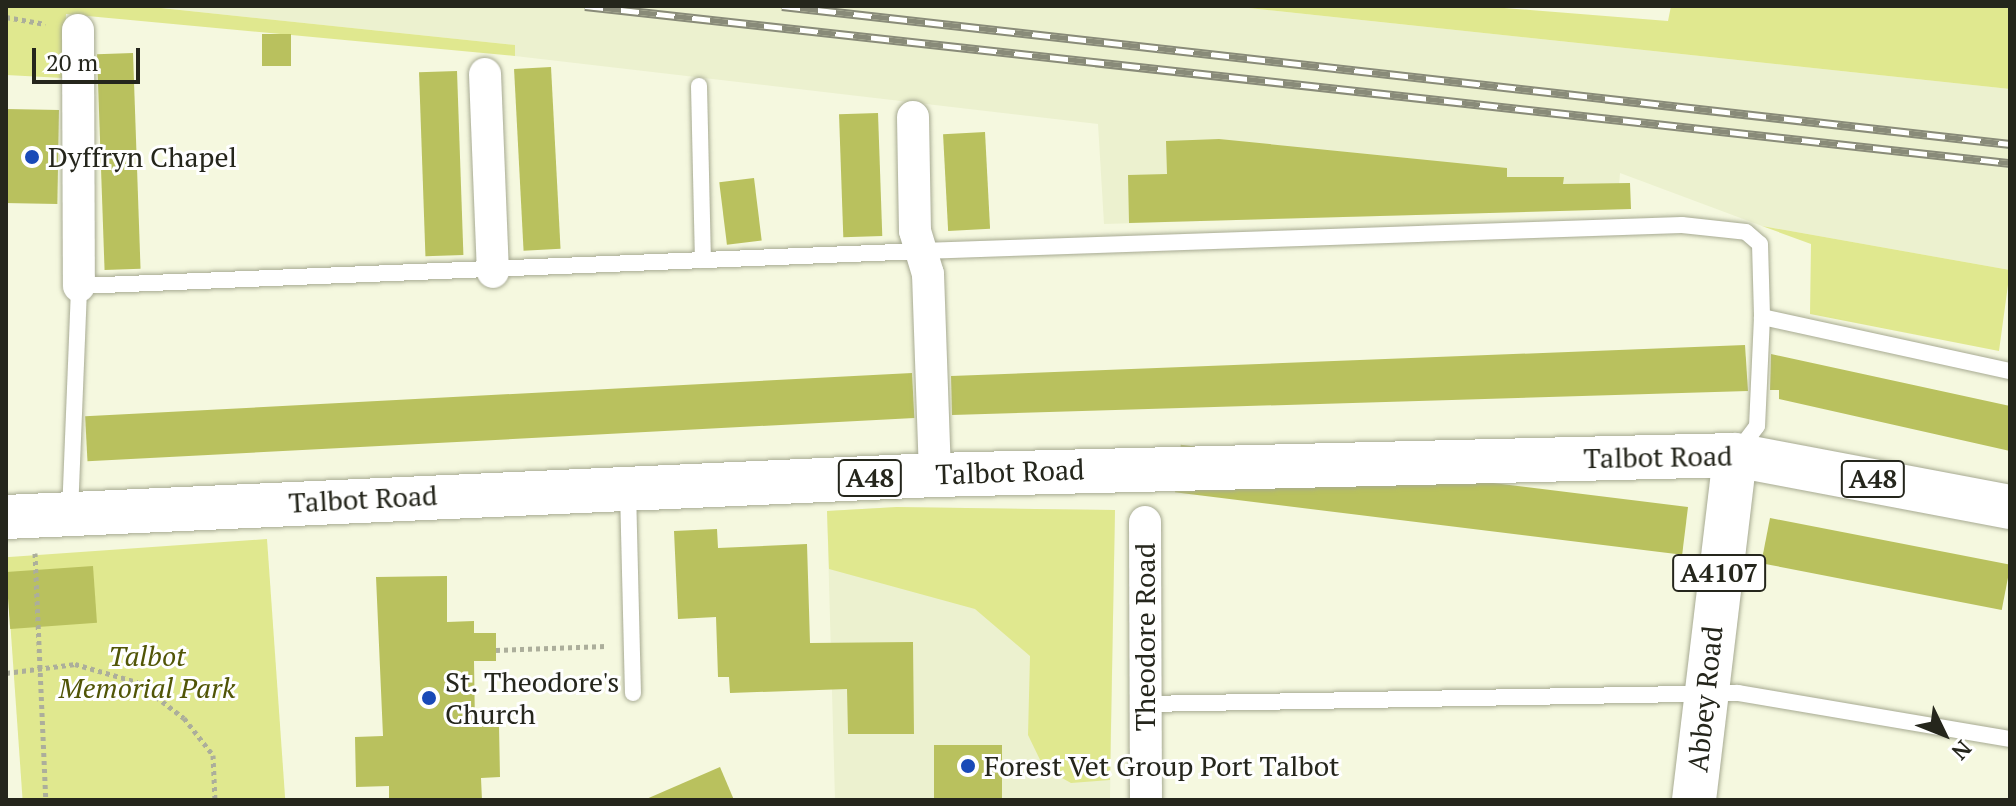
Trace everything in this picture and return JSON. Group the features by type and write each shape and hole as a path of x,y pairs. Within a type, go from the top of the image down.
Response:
{"main road":[{"name":"Talbot Road","path":"36,515 935,475 1735,455 2010,507"},
{"name":"Abbey Road","path":"1694,800 1735,455"}],"street":[{"path":"78,30 79,286"},
{"path":"485,74 493,272"},
{"path":"913,117 935,475"},
{"name":"Theodore Road","path":"1145,522 1146,800"}],"lane":[{"path":"699,86 703,260"},
{"path":"36,515 79,286 493,272 922,251 1682,225 1755,237 1762,317 1757,426 1735,455"},
{"path":"1762,317 2010,371"},
{"path":"628,488 633,693"},
{"path":"1145,704 1706,692 2010,739"}],"path":[{"path":"36,515 46,800"},
{"path":"496,650 631,645"},
{"path":"6,673 75,664 137,682 172,709 213,755 215,800"}],"shaded area":[{"path":"142,6 1230,6 2010,89 2010,270 1762,226 1620,173 1617,209 1104,224 1098,124 515,56 514,45"},
{"path":"897,507 1115,510 1110,800 835,800 827,511"}],"green space":[{"path":"6,6 142,6 515,45 515,56 66,14 63,78 6,75"},
{"path":"1230,6 1479,6 1668,21 1671,6 2010,6 2010,89"},
{"path":"1762,226 2010,270 1999,351 1810,314 1811,244"},
{"path":"897,507 1115,510 1110,780 1071,783 1044,768 1028,735 1030,656 975,609 829,569 827,511"},
{"name":"Talbot Memorial Park","path":"267,539 285,800 23,800 6,557"}],"building":[{"path":"262,34 291,34 291,66 262,66"},
{"path":"133,53 141,269 105,270 97,54"},
{"path":"551,67 561,249 524,251 514,69"},
{"path":"457,71 463,255 425,256 419,72"},
{"name":"Dyffryn Chapel","path":"6,109 59,110 57,204 6,203"},
{"path":"878,113 882,236 843,237 839,114"},
{"path":"985,132 990,229 948,231 943,134"},
{"path":"1219,139 1507,168 1507,177 1564,177 1563,184 1630,183 1631,209 1129,223 1128,175 1167,174 1166,141"},
{"path":"754,178 762,241 727,245 719,182"},
{"path":"1745,345 1748,391 952,415 951,376"},
{"path":"1771,354 2010,406 2010,451 1779,399 1779,390 1770,390"},
{"path":"912,373 914,418 87,461 85,416"},
{"path":"1181,445 1688,507 1682,555 1175,492"},
{"path":"1770,518 2010,565 2002,610 1761,563"},
{"path":"717,529 718,548 807,544 810,643 913,642 914,734 848,734 847,689 730,693 729,677 718,677 716,617 678,619 674,531"},
{"path":"93,566 97,623 10,629 6,572"},
{"name":"St. Theodore's Church","path":"447,576 447,622 474,621 474,633 496,633 496,661 474,661 475,726 499,725 500,777 481,778 482,800 389,800 389,786 356,787 355,737 383,736 376,577"},
{"name":"Forest Vet Group Port Talbot","path":"934,745 1002,745 1002,800 934,800"},
{"path":"720,767 734,800 644,800"}],"railway":[{"path":"585,6 2010,163"},
{"path":"782,6 2010,144"}],"place":[{"name":"Dyffryn Chapel","path":"32,157"},
{"name":"St. Theodore's Church","path":"429,698"},
{"name":"Forest Vet Group Port Talbot","path":"968,766"}]}
